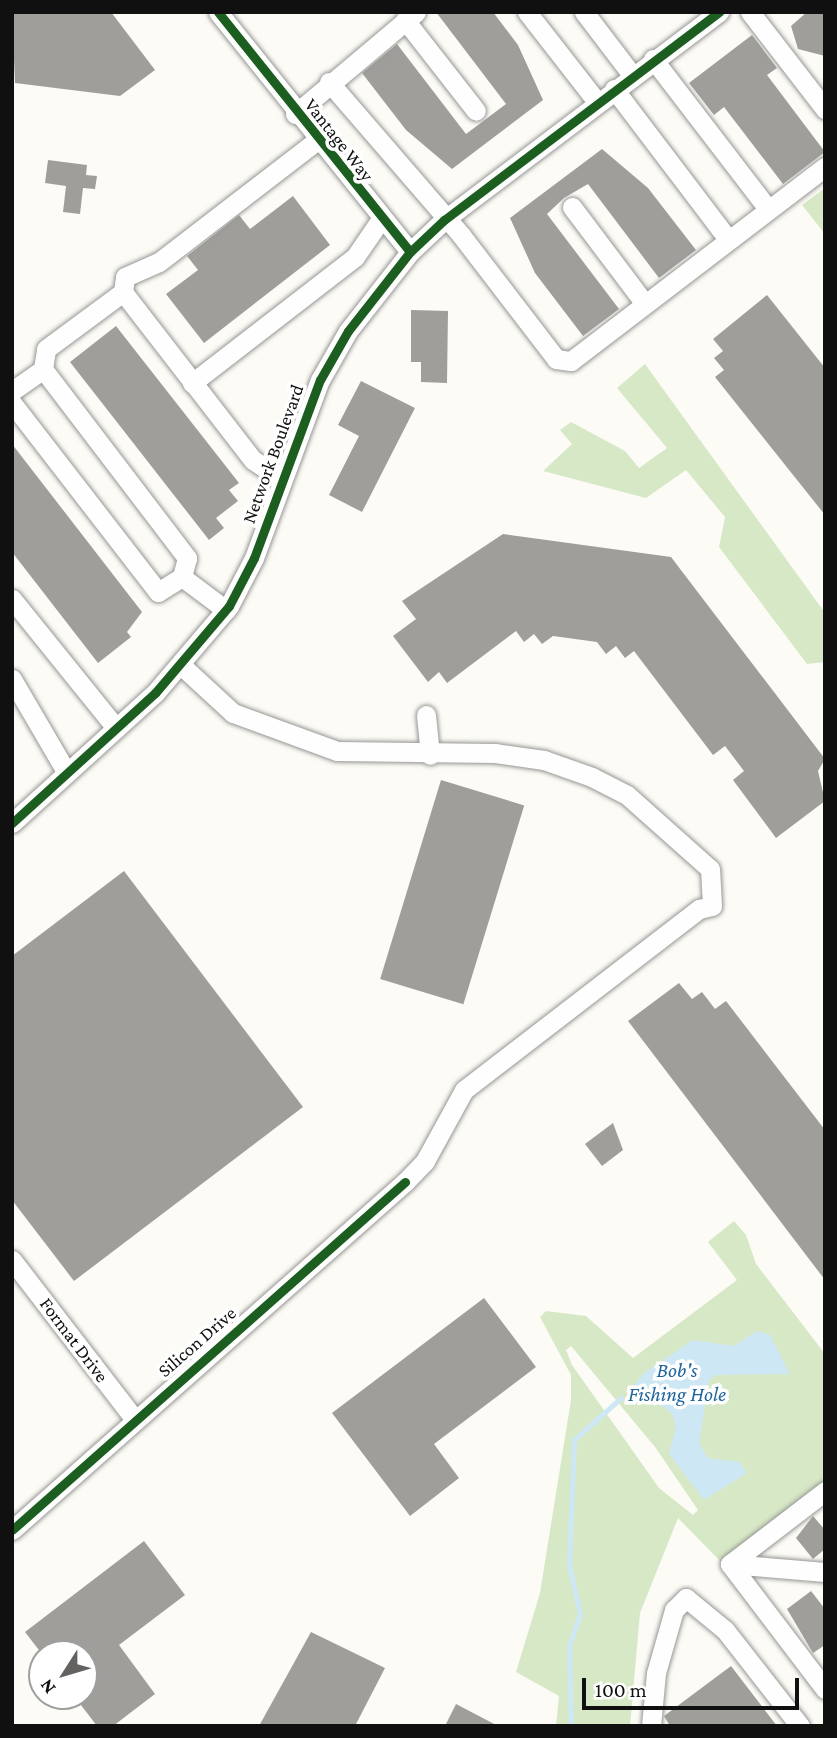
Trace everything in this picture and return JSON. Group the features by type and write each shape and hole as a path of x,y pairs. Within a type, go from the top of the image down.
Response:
{"street":[{"name":"Vantage Way","path":"218,12 316,141 410,252"},
{"path":"527,12 597,102"},
{"path":"584,12 632,75"},
{"name":"Network Boulevard","path":"12,823 181,666 226,610 249,571 308,405 348,331 410,252 444,220 653,59 719,12"},
{"path":"750,12 825,108"},
{"path":"295,114 329,82 410,16 477,111"},
{"path":"653,59 768,209"},
{"path":"329,82 556,359 571,361 727,239 825,167"},
{"path":"614,89 727,239"},
{"path":"280,478 253,460 123,292 125,277 159,262 316,141"},
{"path":"572,207 645,304"},
{"path":"192,383 355,257 381,219"},
{"path":"12,403 158,592 182,577 187,558 43,369 46,349 123,292"},
{"path":"12,391 43,369"},
{"path":"182,577 226,610"},
{"path":"12,599 116,729"},
{"path":"181,666 233,713 337,751 430,755 426,715"},
{"path":"12,679 67,773"},
{"name":"Silicon Drive","path":"12,1530 405,1182 425,1161 464,1090 699,909 712,906 714,885 710,869 626,795 592,777 544,760 495,753 430,755"},
{"name":"Format Drive","path":"12,1260 135,1420"},
{"path":"730,1564 825,1491"},
{"path":"730,1564 825,1572"},
{"path":"730,1564 825,1689"},
{"path":"651,1726 656,1673 674,1610 686,1598 725,1630 800,1726"}],"green space":[{"path":"825,188 825,234 802,205"},
{"path":"645,364 825,613 825,662 807,664 719,547 725,517 686,470 646,498 543,471 572,444 560,430 571,422 625,451 639,468 667,448 617,388"},
{"path":"734,1221 746,1235 756,1264 825,1354 825,1486 724,1565 678,1518 640,1613 630,1726 556,1726 559,1696 516,1672 540,1593 571,1400 571,1375 540,1317 546,1311 586,1316 633,1358 737,1280 708,1242","holes":["571,1346 655,1447 698,1510 693,1515 659,1488 572,1365 566,1350"]}],"water":[{"name":"Bob's Fishing Hole","path":"757,1331 770,1335 790,1374 715,1375 709,1381 699,1443 708,1458 739,1462 747,1473 704,1500 669,1454 676,1426 672,1414 661,1405 637,1402 630,1390 644,1373 693,1340 734,1346"}],"building":[{"path":"12,12 111,12 155,70 120,96 15,83"},
{"path":"436,12 493,12 518,45 543,100 452,169 406,130 362,73 397,44 466,134 506,104"},
{"path":"807,12 825,12 825,56 798,49 791,26"},
{"path":"752,35 777,68 767,75 825,152 783,184 724,107 714,115 689,83"},
{"path":"602,149 648,188 696,250 659,278 588,184 564,198 547,214 619,309 583,336 535,273 510,218"},
{"path":"48,160 87,165 86,175 97,176 95,189 83,188 80,214 63,212 66,186 45,183"},
{"path":"293,196 330,245 204,343 166,294 198,270 187,256 239,215 250,229"},
{"path":"767,295 825,368 825,515 715,377 724,370 714,358 723,351 713,339"},
{"path":"411,310 448,311 447,383 421,382 421,362 411,362"},
{"path":"116,326 239,483 229,490 238,501 216,518 224,528 209,540 70,362"},
{"path":"361,381 415,408 362,512 329,495 359,436 338,425"},
{"path":"12,444 142,612 127,632 131,637 98,663 12,552"},
{"path":"503,534 671,557 825,759 818,771 825,801 776,838 733,780 744,771 725,746 713,755 634,651 625,658 616,646 606,654 597,642 553,636 542,644 534,634 524,642 516,631 447,683 439,672 428,682 393,636 416,619 402,601"},
{"path":"441,780 524,805 463,1004 380,979"},
{"path":"124,871 303,1107 74,1281 12,1200 12,956"},
{"path":"679,983 692,999 702,992 715,1009 726,1001 825,1130 825,1280 628,1021"},
{"path":"613,1123 623,1150 602,1166 585,1144"},
{"path":"484,1298 536,1367 434,1444 459,1478 410,1516 332,1413"},
{"path":"813,1516 825,1530 825,1549 813,1559 796,1538"},
{"path":"144,1541 185,1595 119,1645 155,1694 113,1726 97,1726 85,1710 98,1710 98,1640 31,1640 25,1632"},
{"path":"811,1591 825,1609 825,1645 813,1653 787,1609"},
{"path":"311,1632 385,1668 355,1726 259,1726"},
{"path":"731,1666 777,1726 670,1726 664,1716"},
{"path":"456,1704 498,1726 445,1726"}],"waterway":[{"path":"571,1726 569,1646 580,1614 569,1565 574,1440 621,1398"}],"cycle path":[{"path":"218,12 410,252"},
{"path":"12,823 155,693 229,606 254,558 320,380 348,331 410,252 444,220 719,12"},
{"path":"12,1530 405,1182"}]}
